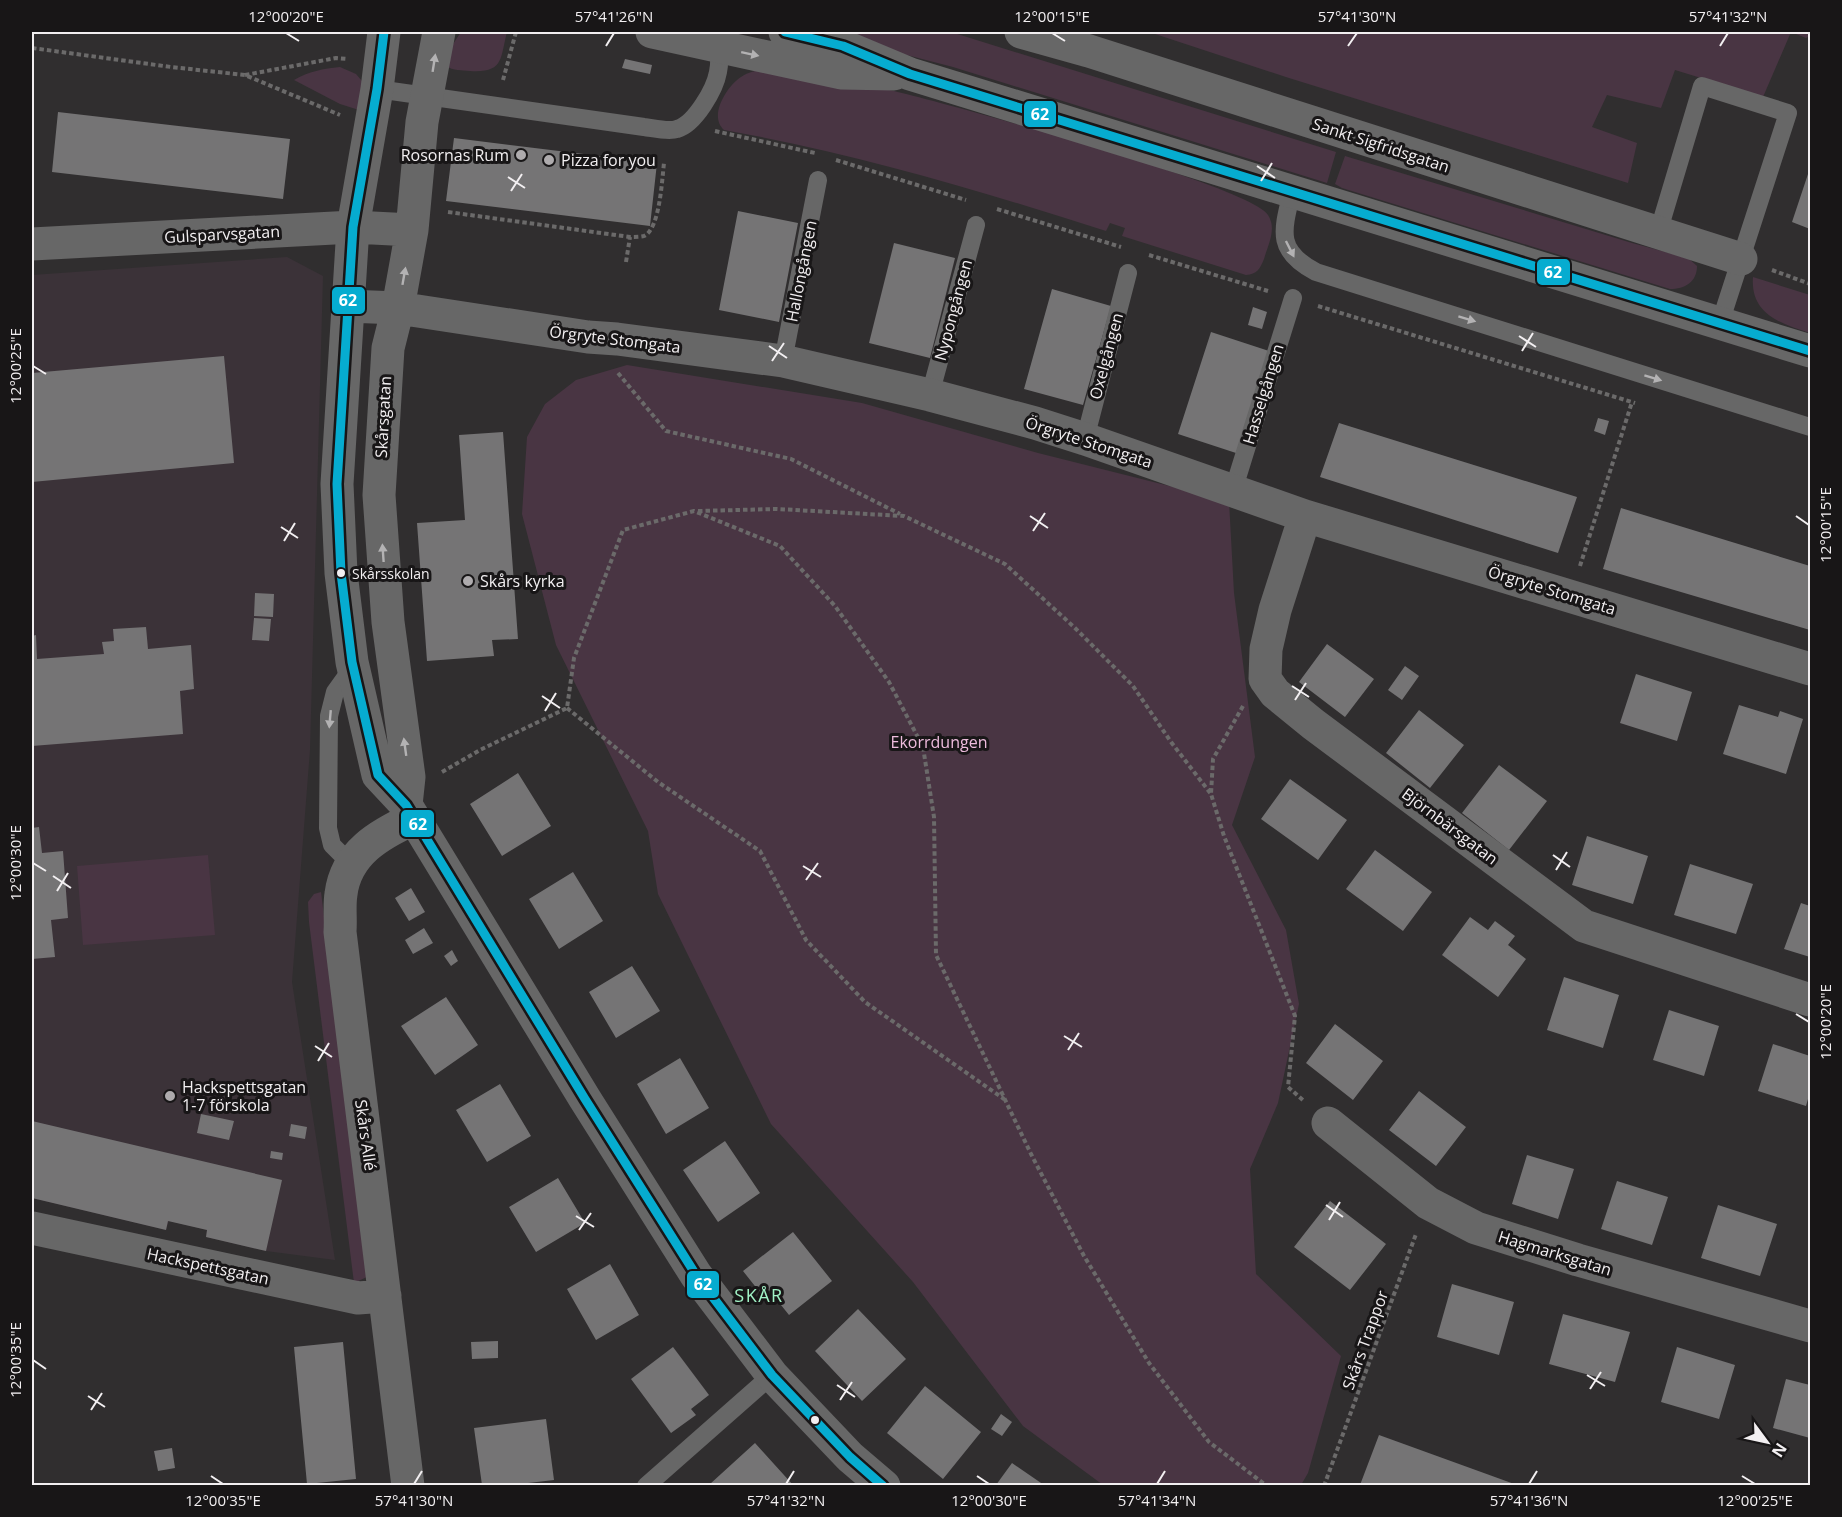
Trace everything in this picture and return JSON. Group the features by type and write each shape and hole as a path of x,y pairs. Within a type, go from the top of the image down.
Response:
{"street":[{"path":"384,32 379,76 353,227 337,484 341,573 353,667 378,775 410,812 585,1099 696,1275 772,1375 850,1457 884,1485"},
{"name":"Skårsgatan","path":"410,812 409,777 387,622 379,495 386,359 412,230 422,122 439,32"},
{"path":"652,32 716,39 841,73 910,74"},
{"path":"785,32 843,46 910,74 1810,351"},
{"name":"Sankt Sigfridsgatan","path":"1021,32 1089,51 1742,259"},
{"name":"Gulsparvsgatan","path":"32,244 353,227 412,230"},
{"name":"Örgryte Stomgata","path":"347,306 398,308 588,337 783,361 930,395 1085,438 1305,516 1810,669"},
{"name":"Björnbärsgatan","path":"1305,516 1280,594 1266,649 1265,679 1275,693 1313,724 1584,926 1810,1000"},
{"name":"Skårs Allé","path":"408,1485 340,932 341,892 351,864 373,839 410,812"},
{"name":"Hagmarksgatan","path":"1328,1123 1428,1203 1476,1228 1578,1260 1810,1326"},
{"name":"Hackspettsgatan","path":"32,1228 358,1298 385,1296"}],"lane":[{"path":"379,76 428,97 644,127 677,129 692,120 710,95 718,72 716,39"},
{"path":"1658,233 1702,86 1788,113 1720,323"},
{"name":"Hallongången","path":"783,361 819,180"},
{"path":"1292,192 1284,237 1289,252 1299,263 1316,272 1810,427"},
{"name":"Nypongången","path":"930,395 976,225"},
{"name":"Oxelgången","path":"1085,438 1128,273"},
{"name":"Hasselgången","path":"1233,491 1293,298"},
{"path":"351,864 332,844 328,828 329,716 335,692 353,667"},
{"path":"646,1485 772,1375"}],"path":[{"path":"502,84 516,32"},
{"path":"32,48 171,68 245,75 336,58 379,76"},
{"path":"245,75 338,115 347,116"},
{"path":"692,120 716,132 815,153 825,159"},
{"path":"831,159 971,202"},
{"path":"444,211 630,237 643,236 650,231 659,207 664,163"},
{"path":"992,208 1124,248"},
{"path":"626,262 630,237"},
{"path":"1146,255 1643,405"},
{"path":"1742,259 1810,284"},
{"path":"588,337 666,431 791,459 1005,564 1074,627 1133,686 1171,742 1211,794 1224,836 1295,1016 1288,1087 1328,1123"},
{"path":"1571,595 1632,402"},
{"path":"567,708 574,658 623,530 694,511 777,509 904,516"},
{"path":"694,511 780,546 835,606 889,682 924,747 934,817 936,955 1030,1154 1084,1256 1149,1364 1209,1442 1267,1485"},
{"path":"1211,794 1213,759 1243,705"},
{"path":"441,773 480,750 567,708"},
{"path":"567,708 658,782 760,851 806,940 865,1002 1005,1099"},
{"name":"Skårs Trappor","path":"1324,1485 1428,1203"}],"shaded area":[{"name":"Skårsskolan","path":"287,257 323,276 310,750 292,982 335,1260 266,1251 206,1237 207,1230 169,1221 166,1230 32,1198 32,275"}],"green space":[{"path":"461,32 507,32 501,57 495,67 489,70 470,71 455,70 446,66 453,44"},
{"path":"818,32 951,32 1336,152 1327,183 953,67"},
{"path":"1149,32 1791,32 1763,97 1675,70 1661,108 1607,95 1592,127 1637,143 1628,183"},
{"path":"1791,32 1810,32 1810,36 1806,38"},
{"path":"340,67 356,74 362,81 359,110 340,104 294,80 305,74"},
{"path":"769,69 894,91 1030,128 1209,185 1249,202 1268,215 1272,231 1264,259 1258,270 1246,275 1122,236 1125,228 1110,223 1106,231 917,174 773,139 724,130 718,117 719,109 730,87 748,73"},
{"path":"1345,156 1688,258 1697,266 1695,276 1689,284 1681,288 1670,289 1342,188 1335,184"},
{"path":"1753,277 1810,295 1810,333 1778,321 1762,309 1753,290"},
{"name":"Ekorrdungen","path":"627,365 862,403 1038,453 1229,501 1234,593 1255,757 1232,825 1286,930 1299,1004 1278,1103 1250,1169 1256,1274 1341,1356 1308,1473 1301,1485 1105,1486 1099,1482 1023,1426 913,1282 771,1124 658,894 648,831 556,645 522,514 527,437 545,404 576,380"},
{"path":"208,855 215,935 83,945 77,866"},
{"path":"321,892 369,1276 354,1283 309,922 308,902 314,894"}],"building":[{"path":"625,59 652,65 650,74 622,68"},
{"path":"58,112 290,139 283,199 52,172"},
{"path":"454,138 657,163 650,226 446,201"},
{"path":"1810,168 1810,229 1792,222"},
{"path":"738,211 798,223 779,322 719,310"},
{"path":"894,243 955,258 930,358 869,343"},
{"path":"1052,289 1111,306 1083,405 1024,389"},
{"path":"1253,307 1267,312 1262,329 1248,325"},
{"path":"1211,332 1269,351 1236,453 1178,434"},
{"path":"224,356 234,463 32,482 32,373"},
{"path":"1598,418 1609,421 1605,435 1594,431"},
{"path":"1339,423 1577,497 1558,553 1320,477"},
{"name":"Skårs kyrka","path":"503,432 518,639 492,640 494,656 427,661 417,523 465,520 459,435"},
{"path":"1621,508 1810,566 1810,630 1603,569"},
{"path":"255,593 274,594 273,617 254,616"},
{"path":"254,618 271,619 269,641 252,640"},
{"path":"146,627 148,649 191,645 194,689 180,691 183,734 32,746 32,636 36,635 37,659 104,654 102,642 114,641 113,629"},
{"path":"1327,644 1374,679 1345,717 1299,682"},
{"path":"1405,666 1419,676 1402,700 1388,690"},
{"path":"1636,674 1692,692 1677,741 1620,723"},
{"path":"1739,705 1778,717 1780,711 1803,719 1786,774 1723,754"},
{"path":"1419,710 1464,745 1430,788 1386,753"},
{"path":"1499,765 1547,801 1509,850 1462,813"},
{"path":"518,773 551,826 502,856 470,804"},
{"path":"1290,779 1347,820 1318,860 1261,819"},
{"path":"39,827 42,853 63,851 68,918 51,920 55,957 32,959 32,828"},
{"path":"1587,836 1648,856 1633,904 1572,885"},
{"path":"1375,850 1432,892 1403,931 1346,889"},
{"path":"1690,864 1753,884 1736,934 1674,915"},
{"path":"573,872 603,921 559,949 529,899"},
{"path":"411,888 425,912 409,921 395,898"},
{"path":"1801,903 1810,906 1810,957 1784,949"},
{"path":"1470,917 1488,930 1495,921 1515,936 1508,945 1526,959 1498,997 1442,955"},
{"path":"424,928 433,943 413,954 405,940"},
{"path":"452,950 458,961 451,966 444,956"},
{"path":"632,966 660,1011 616,1038 589,992"},
{"path":"1564,977 1619,995 1603,1048 1547,1030"},
{"path":"446,997 478,1045 435,1075 401,1026"},
{"path":"1669,1010 1719,1026 1704,1076 1653,1060"},
{"path":"1335,1024 1383,1061 1353,1100 1306,1063"},
{"path":"1773,1044 1810,1056 1810,1092 1806,1106 1758,1091"},
{"path":"680,1058 709,1108 666,1134 637,1084"},
{"path":"500,1084 531,1136 487,1162 456,1110"},
{"path":"1419,1091 1466,1127 1436,1166 1389,1130"},
{"path":"201,1114 234,1121 229,1140 197,1133"},
{"path":"32,1121 282,1180 266,1251 206,1237 207,1230 168,1221 166,1230 32,1198"},
{"path":"291,1124 307,1127 305,1139 289,1136"},
{"path":"725,1141 760,1193 718,1222 683,1170"},
{"path":"271,1151 283,1153 282,1160 270,1158"},
{"path":"1527,1155 1574,1169 1558,1219 1512,1204"},
{"path":"558,1178 585,1223 536,1252 509,1207"},
{"path":"1617,1181 1668,1197 1652,1245 1601,1229"},
{"path":"1330,1201 1386,1244 1350,1290 1294,1247"},
{"path":"1718,1205 1777,1224 1760,1276 1701,1258"},
{"path":"793,1232 832,1281 789,1315 769,1290 762,1295 743,1271"},
{"path":"610,1264 639,1315 596,1340 567,1289"},
{"path":"1452,1284 1514,1302 1499,1355 1437,1337"},
{"path":"858,1309 906,1359 862,1401 815,1351"},
{"path":"1563,1314 1630,1332 1615,1382 1549,1364"},
{"path":"498,1341 498,1358 472,1359 471,1342"},
{"path":"343,1342 356,1479 307,1484 294,1347"},
{"path":"673,1347 709,1395 691,1409 696,1415 671,1433 631,1379"},
{"path":"1677,1347 1735,1365 1719,1419 1661,1402"},
{"path":"1786,1379 1810,1385 1810,1438 1773,1428"},
{"path":"925,1386 981,1432 943,1479 887,1433"},
{"path":"1001,1414 1012,1422 1002,1436 991,1429"},
{"path":"546,1419 554,1480 511,1485 482,1485 474,1428"},
{"path":"1379,1435 1517,1485 1360,1485"},
{"path":"755,1443 793,1485 710,1484"},
{"path":"172,1448 175,1468 158,1471 154,1451"},
{"path":"1012,1463 1044,1485 996,1485"}],"transit line":[{"name":"62","path":"384,32 377,89 353,227 337,484 341,573 352,662 378,775 406,805 585,1099 696,1275 772,1375 850,1457 883,1486"},
{"name":"62","path":"785,32 843,46 910,74 1810,351"}],"place":[{"name":"Rosornas Rum","path":"521,155"},
{"name":"Pizza for you","path":"549,160"},
{"name":"Skårsskolan","path":"341,573"},
{"name":"Skårs kyrka","path":"468,581"},
{"name":"Hackspettsgatan 1-7 förskola","path":"170,1096"}],"district":[{"name":"SKÅR","path":"759,1296"}]}
